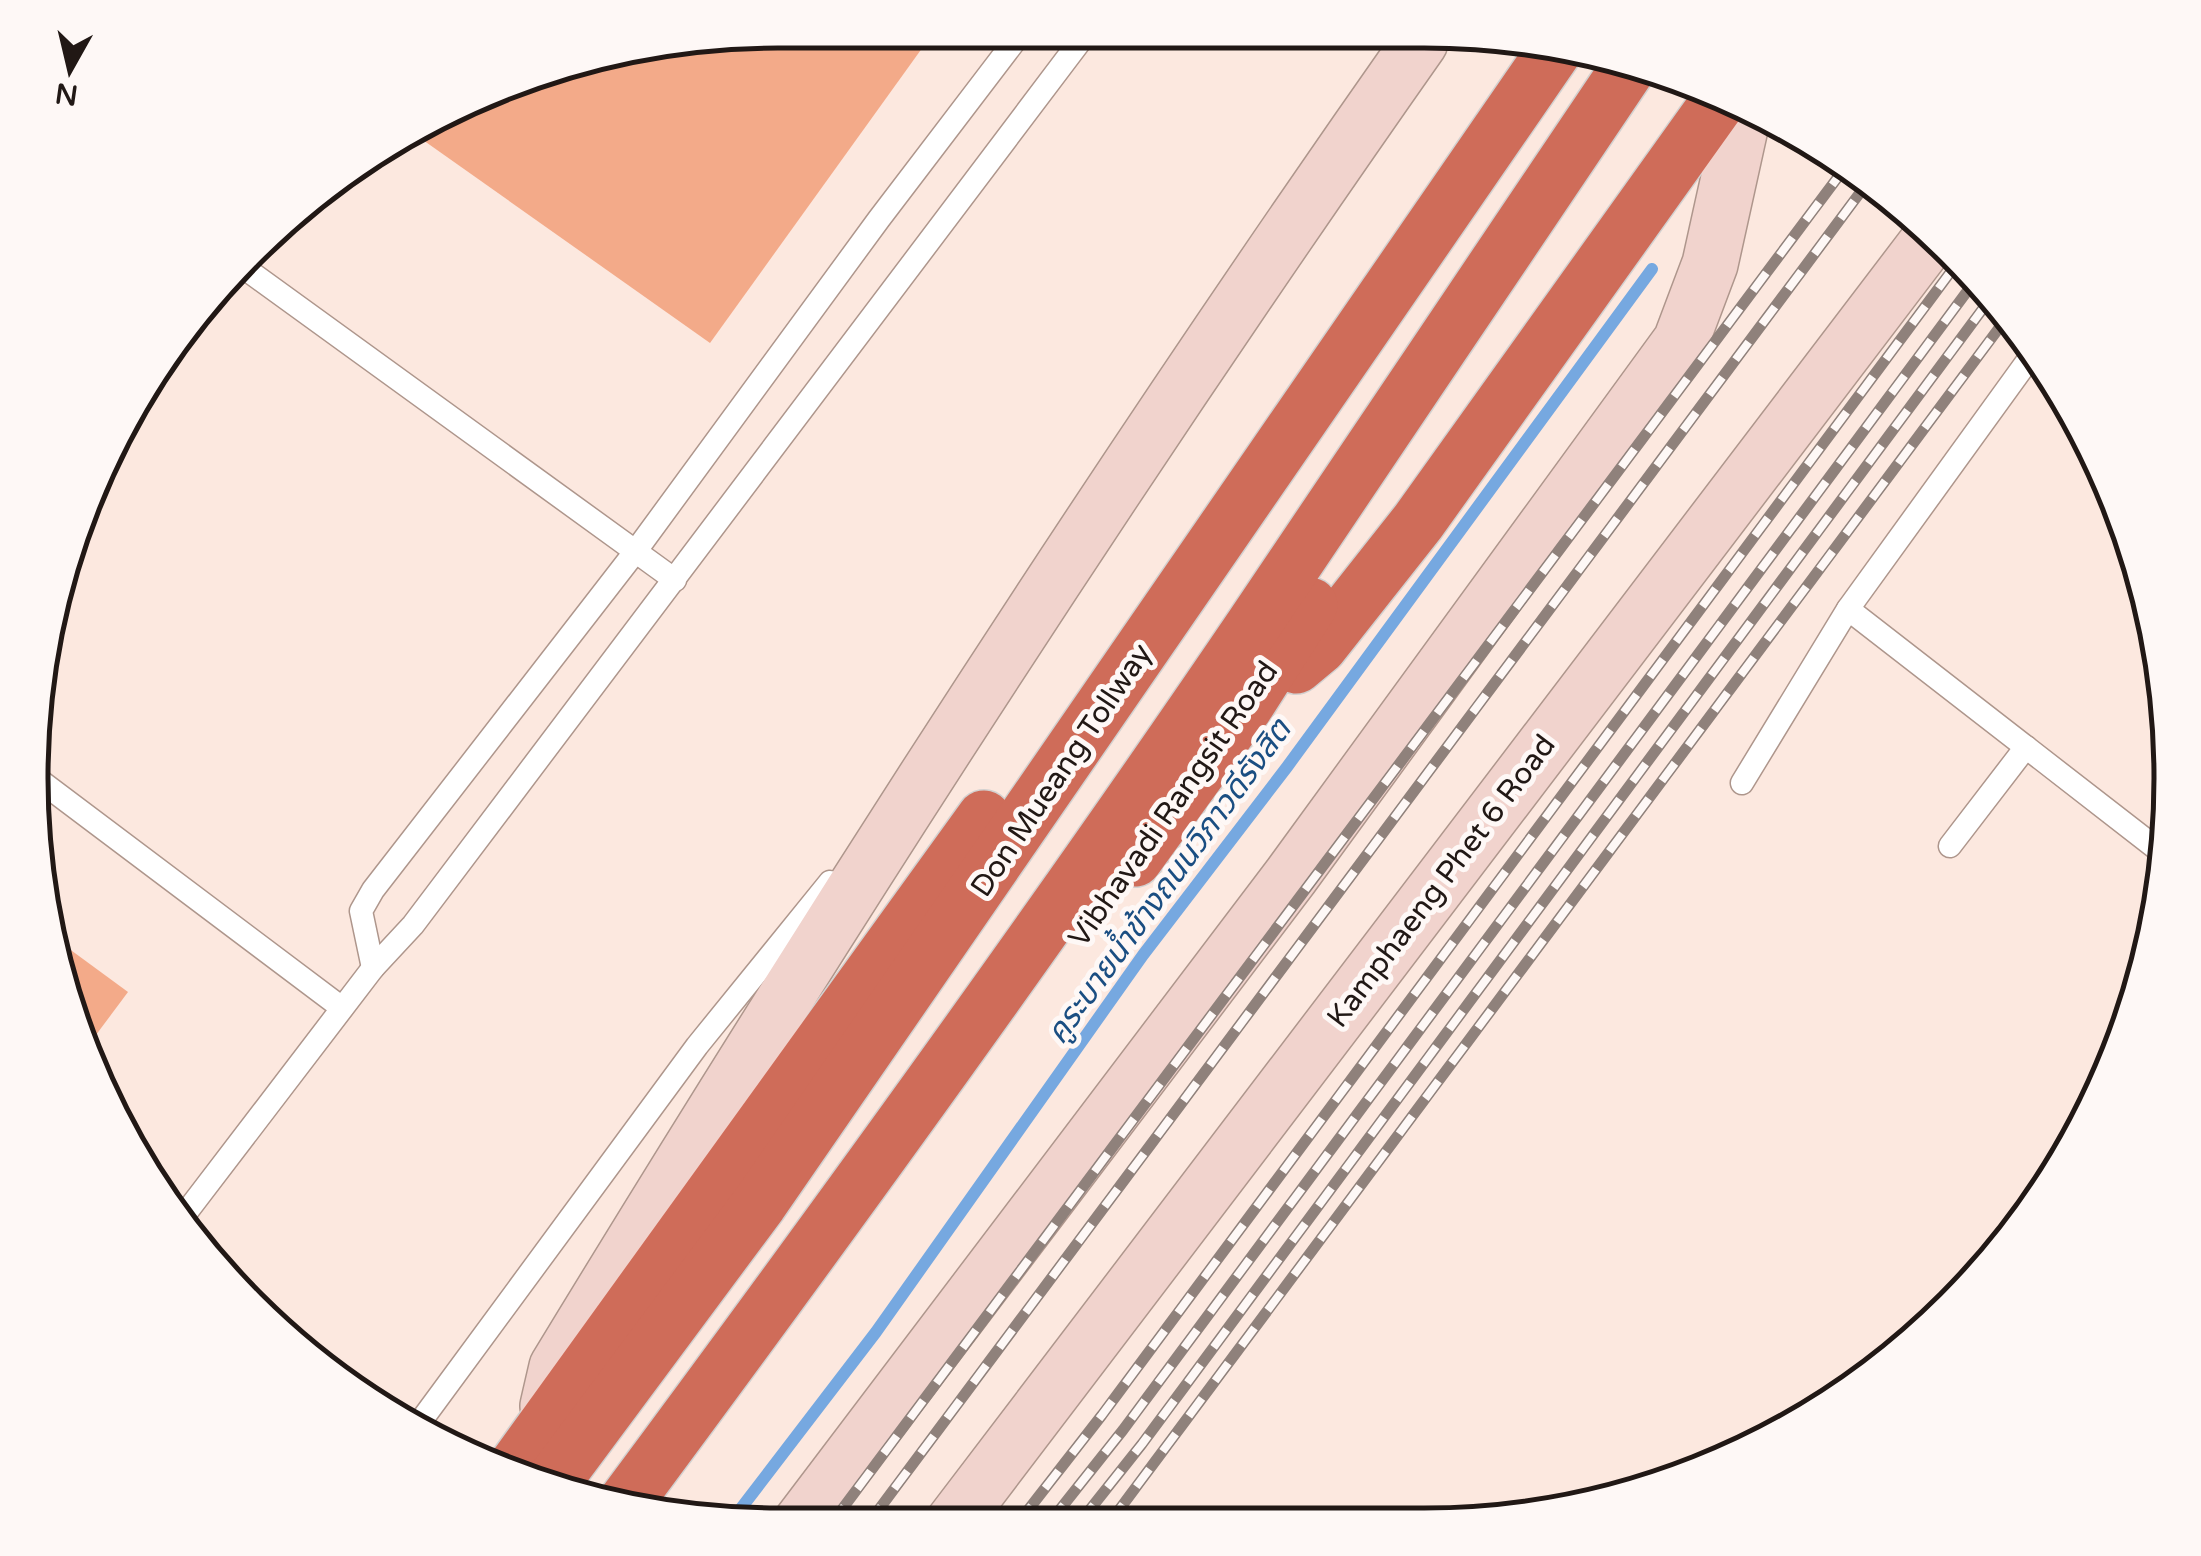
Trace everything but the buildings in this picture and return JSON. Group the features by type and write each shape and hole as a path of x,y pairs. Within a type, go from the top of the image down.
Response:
{"highway":[{"path":"519,1461 1326,345 1524,55"},
{"name":"Don Mueang Tollway","path":"560,1475 840,1090 1549,59"},
{"path":"632,1493 822,1238 1048,920 1253,626 1623,75"},
{"name":"Vibhavadi Rangsit Road","path":"670,1500 1246,708 1404,456 1659,87"},
{"path":"1246,708 1320,646 1418,522 1714,108"}],"main road":[{"path":"543,1429 556,1368 958,726 1309,200 1416,48"},
{"path":"812,1508 1290,876 1681,342 1710,264 1742,121"},
{"name":"Kamphaeng Phet 6 Road","path":"964,1508 1924,247"}],"lane":[{"path":"373,968 361,911 373,890 635,552 1009,48"},
{"path":"189,1209 373,968 413,924 1075,48"},
{"path":"251,272 675,580"},
{"path":"1742,782 1848,609 2025,365"},
{"path":"1848,609 2150,843"},
{"path":"424,1417 696,1046 958,726"},
{"path":"1950,846 2026,747"},
{"path":"48,786 342,1008"}],"waterway":[{"name":"คูระบายน้ำข้างถนนวิภาวดีรังสิต","path":"742,1507 876,1332 1143,955 1287,767 1652,269"}],"railway":[{"path":"843,1508 1838,177"},
{"path":"880,1508 1860,193"},
{"path":"1030,1508 1950,272"},
{"path":"1061,1508 1123,1430 1967,291"},
{"path":"1091,1508 1983,309"},
{"path":"1120,1508 1999,328"}]}
